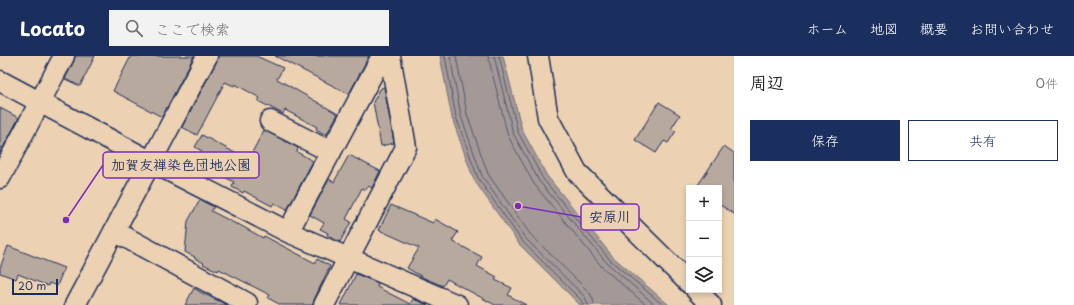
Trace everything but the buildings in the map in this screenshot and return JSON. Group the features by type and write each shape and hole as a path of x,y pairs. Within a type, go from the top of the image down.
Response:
{"street":[{"path":"0,178 64,56"},
{"path":"75,305 207,56"},
{"path":"288,232 382,56"},
{"path":"324,305 406,147 390,56"},
{"path":"538,56 548,118 577,172 686,280"},
{"path":"0,81 288,232 456,305"},
{"path":"270,121 331,152"},
{"path":"114,231 248,303"},
{"path":"699,293 711,305"}],"water":[{"path":"440,56 503,56 522,130 547,176 613,257 669,305 580,305 519,244 474,180 452,118"}],"place":[{"name":"安原川","path":"518,206"},
{"name":"加賀友禅染色団地公園","path":"66,220"}]}
